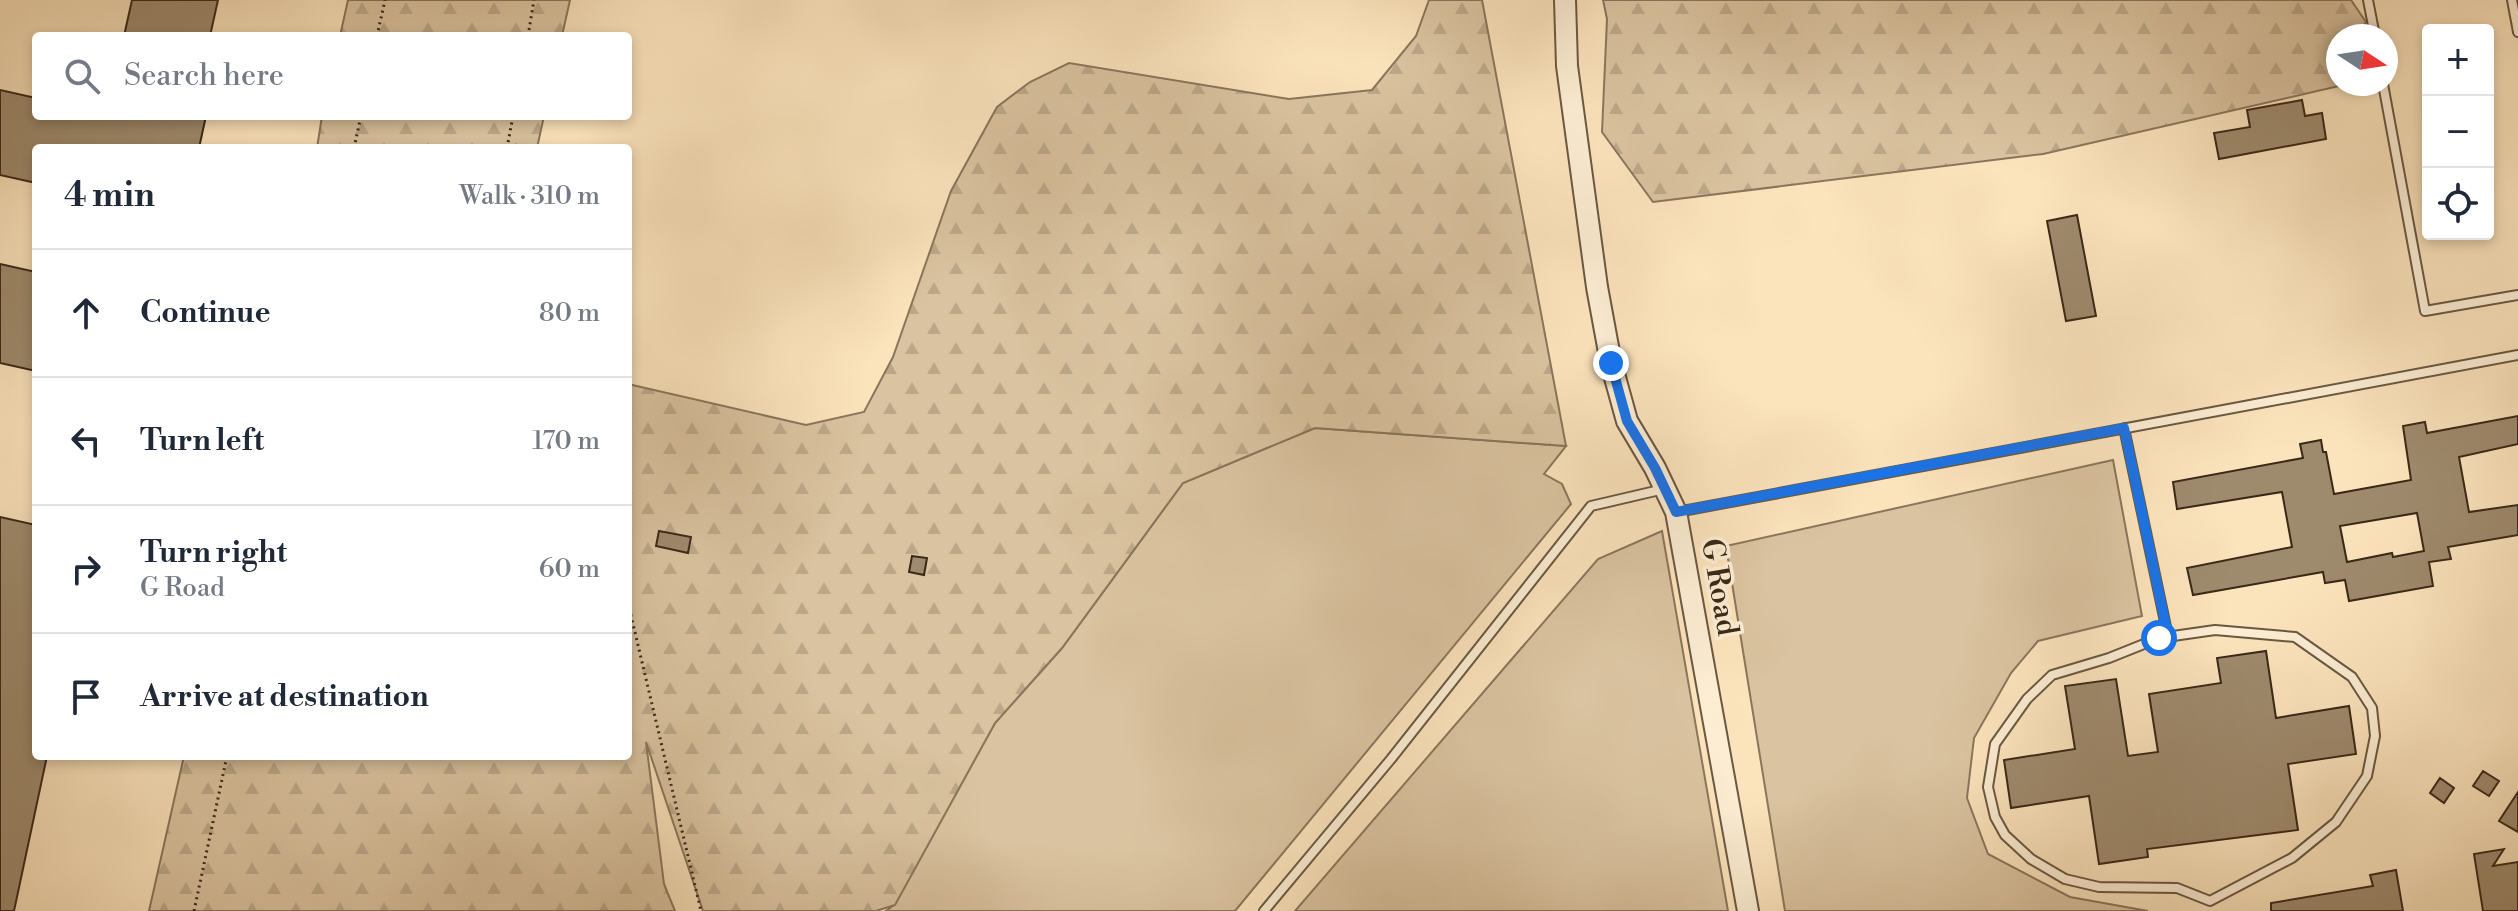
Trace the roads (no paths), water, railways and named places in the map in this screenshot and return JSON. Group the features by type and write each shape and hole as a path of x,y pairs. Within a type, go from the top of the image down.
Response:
{"street":[{"name":"G Road","path":"1565,0 1567,66 1597,287 1611,363 1627,421 1676,512 1748,911"}],"lane":[{"path":"2368,0 2373,24"},
{"path":"2512,0 2518,32"},
{"path":"2385,96 2425,311 2518,295"},
{"path":"1676,512 2518,355"},
{"path":"2124,428 2168,636"},
{"path":"1264,911 1391,759 1591,506 1665,488"},
{"path":"2215,630 2295,637 2352,677 2372,708 2375,736 2367,776 2336,822 2292,858 2210,901 2177,888 2099,887 2065,879 2031,859 2005,835 1995,817 1988,787 1995,744 2027,699 2052,675 2168,636 2215,630"},
{"path":"2210,901 2212,911"}]}
